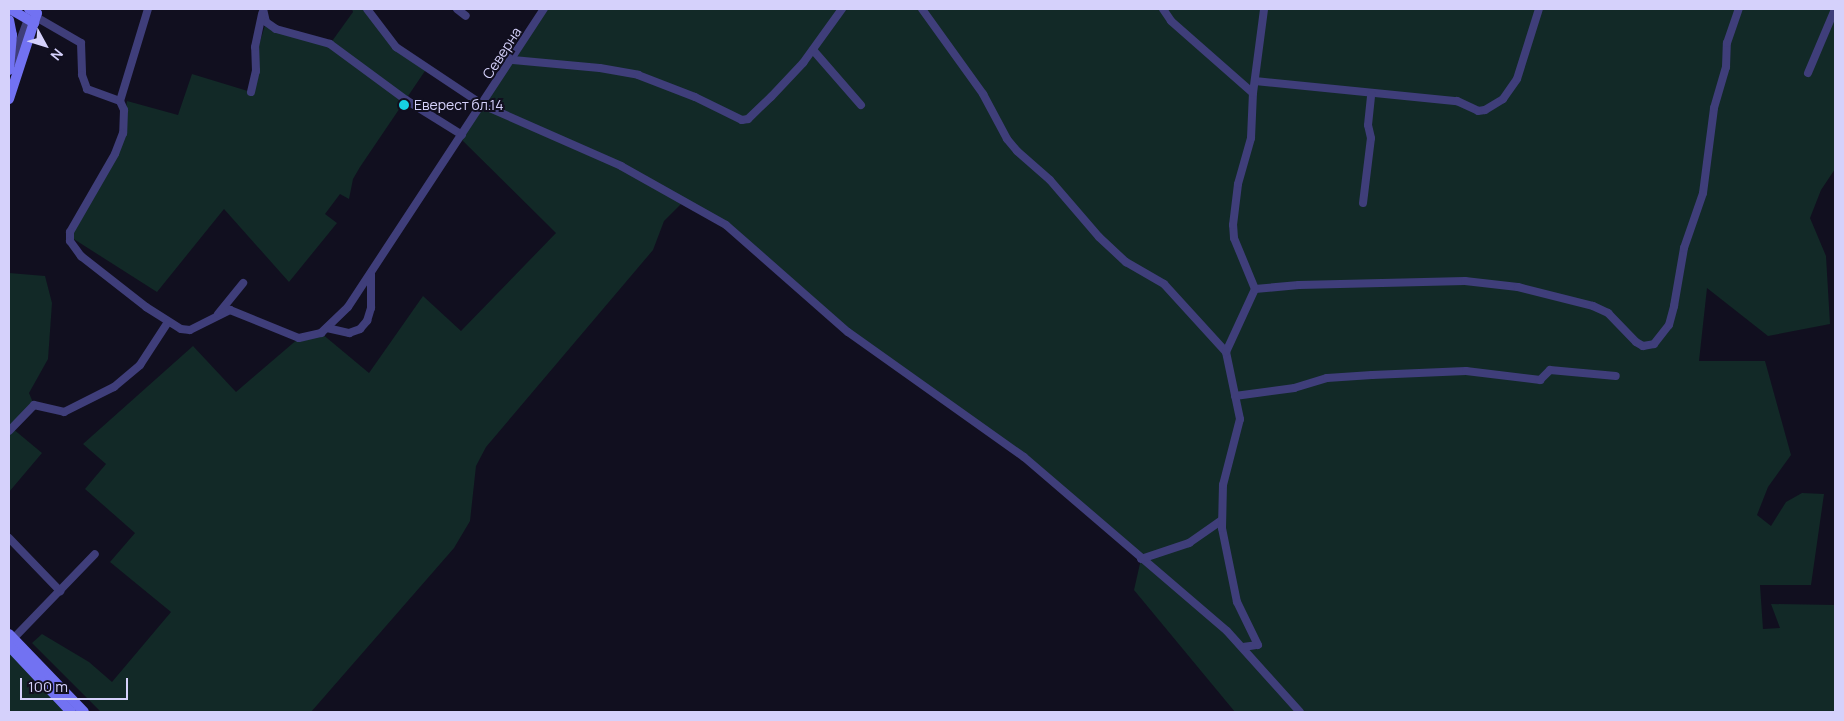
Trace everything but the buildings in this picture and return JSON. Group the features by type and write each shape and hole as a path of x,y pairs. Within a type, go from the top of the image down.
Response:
{"main road":[{"path":"9,98 33,13 10,9"},
{"path":"9,20 12,34 9,70"},
{"path":"10,640 71,712"},
{"path":"10,640 84,712"}],"street":[{"path":"148,9 120,101 125,118 123,133 99,184 70,232 70,241 81,256 168,322 190,330 218,314 230,310 240,312 289,337 299,338 310,338 327,328 349,334 360,330 367,321 371,308 371,274"},
{"path":"367,9 396,47 483,105 621,166 726,225 848,332 999,436 1243,647 1300,712"},
{"path":"457,9 466,16"},
{"name":"Северна","path":"327,328 348,307 371,274 513,60 544,9"},
{"path":"513,60 600,68 638,75 695,97 742,120 748,119 771,97 813,50 842,9"},
{"path":"922,9 983,94 1007,139 1017,151 1050,180 1099,237 1126,262 1164,284 1203,330 1226,352 1240,419 1223,485 1222,524 1236,602 1258,645 1243,647"},
{"path":"1163,9 1171,21 1252,93"},
{"path":"1226,352 1255,289 1234,238 1233,224 1238,184 1250,138 1252,93 1264,9"},
{"path":"1255,81 1371,94 1457,101 1478,111 1485,110 1503,99 1517,79 1539,9"},
{"path":"1255,289 1299,285 1465,282 1510,286 1573,298 1608,313 1636,342 1643,346 1654,344 1669,325 1684,248 1703,192 1714,108 1726,67 1727,43 1739,9"},
{"path":"1808,73 1835,9"},
{"path":"251,92 256,71 255,47 263,10"},
{"path":"263,10 266,22 276,29 330,44 406,100 462,135"},
{"path":"9,70 33,13 81,43 82,75 87,89 120,101"},
{"path":"813,50 861,105"},
{"path":"1363,202 1371,138 1368,125 1371,94"},
{"path":"218,314 243,282"},
{"path":"9,431 34,405 64,412 114,387 140,365 168,322"},
{"path":"1236,396 1294,388 1319,379 1372,375 1466,371 1540,380 1550,370 1616,376"},
{"path":"1142,559 1189,543 1211,528 1222,524"},
{"path":"9,538 60,591"},
{"path":"10,640 95,554"}],"green space":[{"path":"352,9 368,9 386,37 427,68 360,167 353,179 349,199 340,194 325,214 337,223 289,282 224,209 157,292 69,236 123,133 127,101 178,115 192,74 251,92 255,58 266,22 330,44 353,12"},
{"path":"544,9 1835,9 1835,169 1821,190 1810,218 1826,256 1830,324 1768,336 1707,288 1699,361 1765,361 1791,455 1768,487 1757,515 1771,526 1786,502 1802,493 1824,494 1811,585 1760,585 1763,629 1780,628 1771,604 1835,605 1835,712 1235,712 1134,590 1141,559 1024,457 848,332 750,244 685,200 664,221 653,250 486,447 476,466 470,521 454,548 311,712 101,712 32,643 42,634 89,662 112,682 171,612 110,562 135,533 85,489 106,464 83,444 193,346 236,392 299,338 321,333 369,373 423,296 461,331 556,233 460,138"},
{"path":"9,273 45,276 52,303 48,359 29,393 34,405 12,428 42,453 9,492"},
{"path":"9,646 71,712 9,712"}],"place":[{"name":"Еверест бл.14","path":"404,105"}]}
